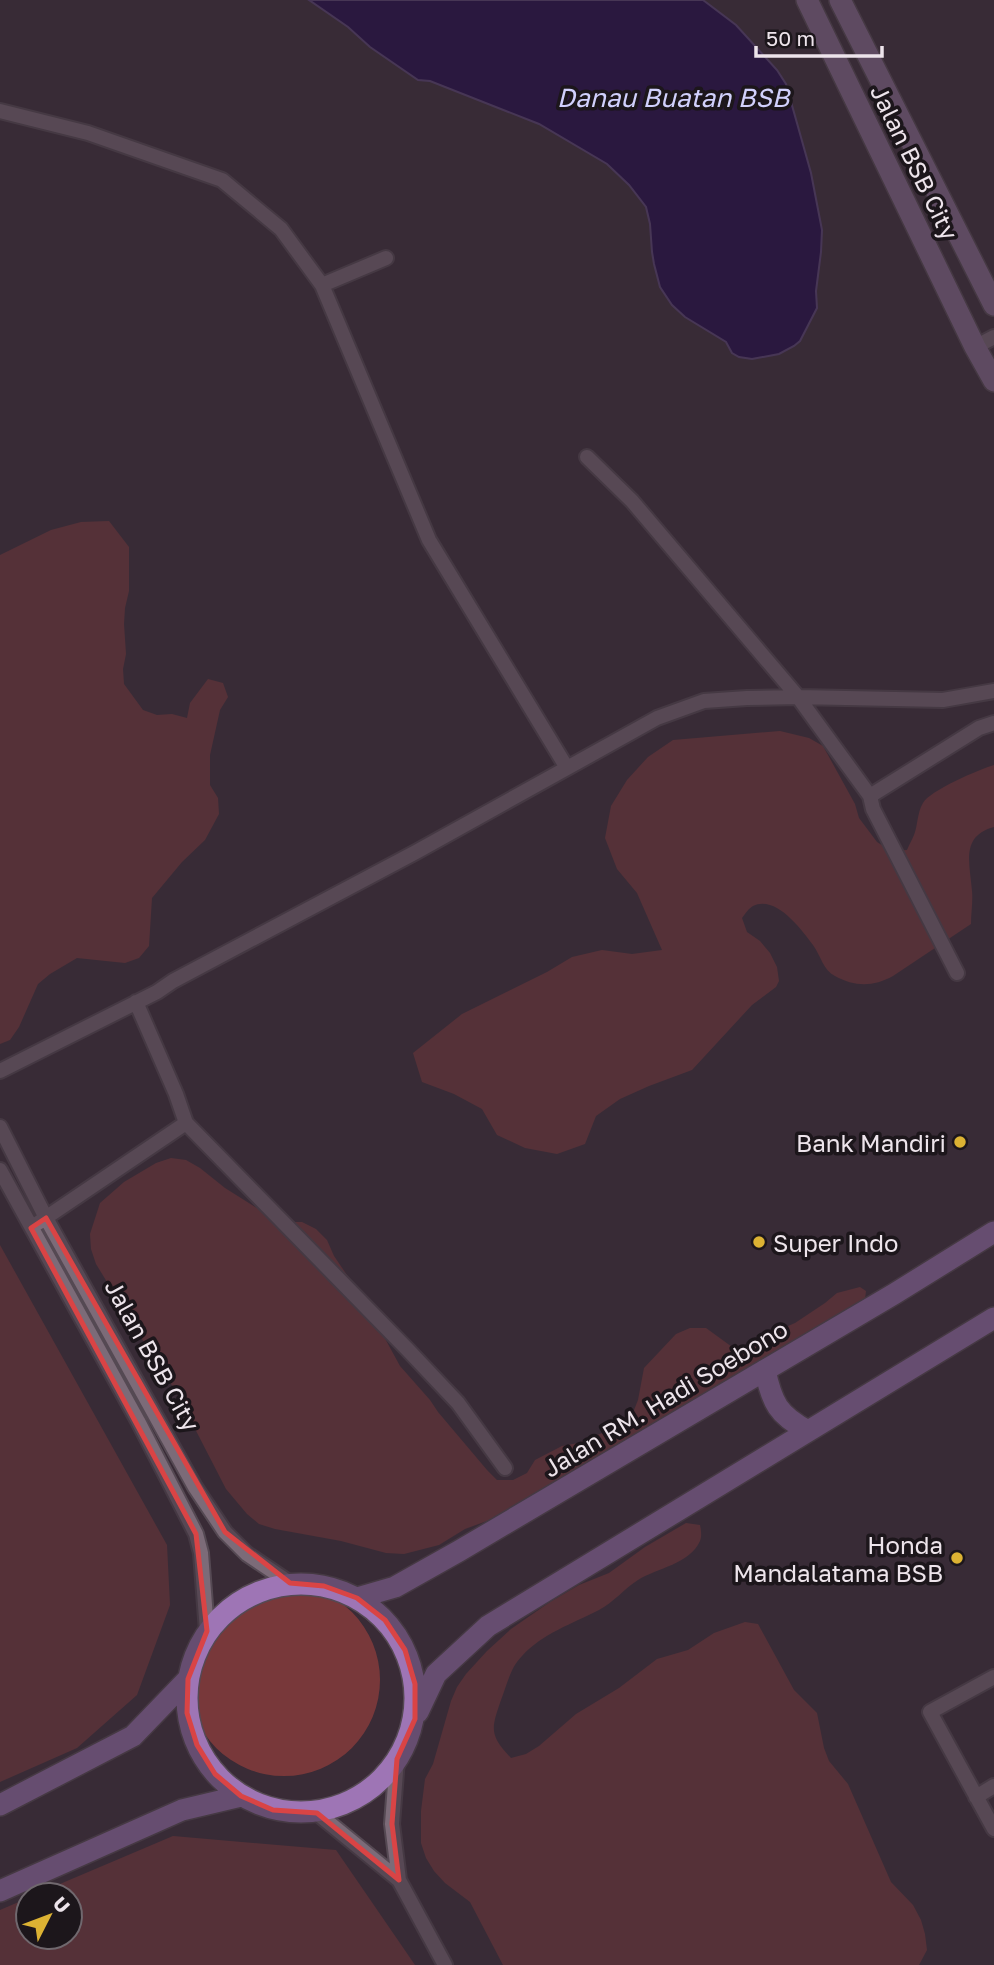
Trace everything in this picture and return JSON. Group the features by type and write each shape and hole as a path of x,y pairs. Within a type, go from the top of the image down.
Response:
{"main road":[{"name":"Jalan RM. Hadi Soebono","path":"357,1598 396,1587 417,1575 894,1294 994,1232"},
{"path":"415,1719 415,1684 405,1650 385,1620 357,1598 324,1586 290,1583 257,1592 236,1603 208,1632 194,1656 188,1679 187,1713 197,1745 215,1774 241,1796 273,1810 317,1813 362,1797 386,1777 397,1759 436,1674 488,1626 994,1318"},
{"path":"765,1370 775,1403 790,1421 808,1431"},
{"path":"0,1805 133,1736 188,1679"},
{"path":"0,1891 182,1811 241,1796"}],"street":[{"name":"Jalan BSB City","path":"807,0 984,342 994,381"},
{"name":"Jalan BSB City","path":"840,0 994,306"},
{"path":"0,111 88,133 222,180 281,229 322,285 429,540 567,768"},
{"path":"322,285 386,258"},
{"path":"587,457 632,501 798,697 870,796 873,809 957,973"},
{"path":"0,1071 136,1002 416,852 657,718 704,701 798,697 943,700 994,691"},
{"path":"870,796 979,728 994,723"},
{"path":"136,1002 186,1123 450,1394 505,1468"},
{"path":"31,1228 186,1123"},
{"name":"Jalan BSB City","path":"0,1127 46,1218 195,1487 225,1532 247,1554 290,1583"},
{"name":"Jalan BSB City","path":"0,1170 138,1421 196,1534 201,1553 208,1632"},
{"path":"994,1677 930,1712 994,1829"},
{"path":"397,1759 392,1824 399,1880 445,1965"},
{"path":"976,1797 994,1786"},
{"path":"317,1813 399,1880"}],"highlighted area":[{"path":"46,1218 225,1532 290,1583 324,1586 357,1598 385,1620 405,1650 415,1684 415,1719 397,1759 392,1824 399,1880 317,1813 273,1810 241,1796 215,1774 197,1745 187,1713 188,1679 207,1631 196,1534 31,1228"}],"shaded area":[{"path":"109,521 129,547 129,591 124,624 124,684 143,710 157,715 172,714 187,718 190,703 208,679 223,683 228,697 220,710 210,755 210,785 218,798 219,814 205,840 182,862 152,898 149,946 139,958 125,963 77,958 50,974 38,984 19,1027 10,1040 0,1044 0,555 51,530 81,522"},
{"path":"780,731 809,738 823,746 855,804 859,818 877,842 891,851 907,850 921,807 927,798 956,781 994,765 994,827 976,837 970,852 971,924 893,976 871,984 857,984 842,980 828,970 802,931 779,909 762,904 753,906 742,918 747,932 760,941 777,967 779,981 776,987 752,1005 692,1070 620,1099 596,1116 585,1144 557,1154 525,1148 497,1135 482,1109 454,1094 422,1082 413,1053 462,1014 572,957 602,950 632,954 662,950 637,893 617,869 605,838 611,806 627,780 648,757 673,740"},
{"path":"171,1158 186,1160 200,1168 225,1188 273,1218 302,1222 316,1229 327,1240 334,1256 364,1300 400,1366 497,1480 513,1480 527,1473 535,1460 562,1446 578,1443 607,1431 632,1415 638,1400 644,1368 676,1334 690,1328 706,1328 739,1352 795,1323 837,1293 860,1287 866,1291 865,1299 495,1518 465,1529 439,1545 404,1554 386,1553 341,1541 275,1529 259,1524 247,1514 226,1489 174,1388 96,1264 90,1234 100,1203 124,1182 156,1163"},
{"path":"0,1245 167,1545 170,1605 137,1695 77,1748 0,1782"},
{"path":"686,1523 700,1525 701,1531 700,1541 689,1555 638,1580 604,1607 548,1635 518,1661 509,1677 495,1718 494,1731 499,1743 511,1758 526,1754 576,1714 619,1688 657,1659 688,1650 714,1633 745,1622 758,1624 794,1690 817,1713 829,1761 848,1784 891,1882 913,1905 921,1920 927,1950 919,1965 503,1965 470,1902 445,1883 426,1858 421,1843 425,1779 433,1764 451,1701 466,1674 511,1629 550,1602 579,1585 609,1573 645,1547"},
{"path":"284,1584 321,1591 352,1612 373,1643 380,1680 373,1717 352,1748 321,1769 284,1776 247,1769 216,1748 195,1717 188,1680 195,1643 216,1612 247,1591"},
{"path":"173,1836 336,1850 415,1965 0,1965 0,1910 14,1904 14,1951 84,1951 84,1881 67,1881"}],"water":[{"name":"Danau Buatan BSB","path":"309,0 703,0 736,25 777,70 786,84 811,173 822,230 817,308 800,341 779,354 752,359 732,353 726,342 685,317 672,305 660,287 646,207 629,185 607,164 539,124 430,81 418,80"}],"place":[{"name":"Bank Mandiri","path":"960,1142"},
{"name":"Super Indo","path":"759,1242"},
{"name":"Honda Mandalatama BSB","path":"957,1558"}]}
